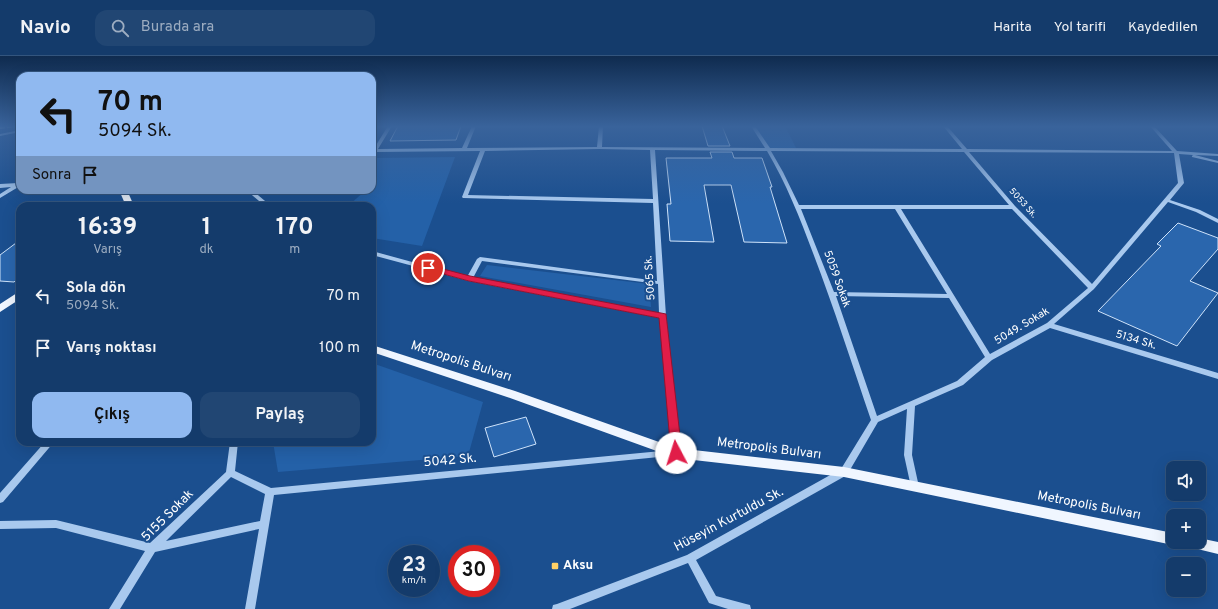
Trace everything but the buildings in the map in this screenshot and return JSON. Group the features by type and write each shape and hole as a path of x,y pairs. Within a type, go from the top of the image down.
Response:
{"main road":[{"path":"0,309 16,297"},
{"name":"Metropolis Bulvarı","path":"376,349 511,394 676,453 844,472 1166,538"},
{"path":"1206,545 1218,548"}],"street":[{"path":"482,152 465,197 656,201"},
{"name":"5065 Sk.","path":"652,152 663,316 676,453"},
{"name":"5059 Sokak","path":"770,152 798,207 832,294 875,420"},
{"name":"5053 Sk.","path":"967,152 1013,207 1092,288"},
{"path":"1156,152 1218,155"},
{"path":"1176,152 1218,162"},
{"name":"5049. Sokak","path":"875,420 960,384 988,358 1048,325 1092,288 1181,183 1176,152"},
{"path":"0,186 16,185"},
{"path":"0,196 16,187"},
{"path":"254,194 263,202"},
{"path":"1166,200 1198,211 1218,221"},
{"path":"798,207 1013,207"},
{"path":"898,207 988,358"},
{"path":"376,254 469,279 663,316"},
{"path":"469,279 480,259 661,283"},
{"path":"832,294 952,296"},
{"name":"5134 Sk.","path":"1048,325 1218,376"},
{"path":"911,405 908,455 915,487"},
{"path":"844,472 875,420"},
{"path":"0,499 46,446"},
{"path":"230,474 234,446"},
{"name":"5042 Sk.","path":"230,474 270,492 676,453"},
{"name":"Hüseyin Kurtuldu Sk.","path":"557,609 690,558 844,472"},
{"name":"5155 Sokak","path":"114,609 152,548 230,474"},
{"path":"250,609 270,492"},
{"path":"0,526 56,524 152,548 265,524"},
{"path":"690,558 713,600 746,609"}],"shaded area":[{"path":"455,157 422,246 376,239 376,202 352,202 362,194 376,194 376,158"},
{"path":"487,265 649,284 651,307 480,276"},
{"path":"376,364 483,402 468,456 278,472 274,446 376,446"}],"place":[{"name":"Aksu","path":"555,566"}],"route":[{"path":"428,268 469,279 663,316 676,453"}]}
